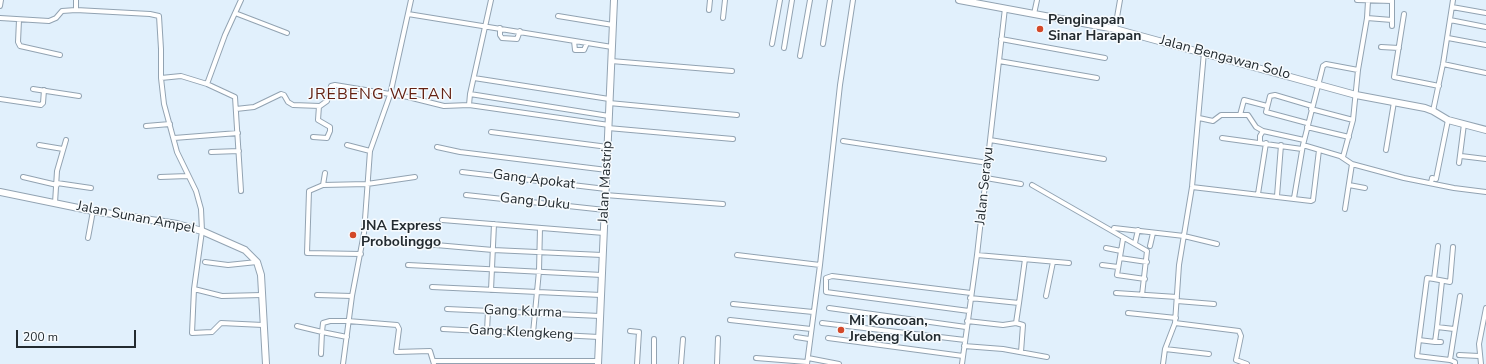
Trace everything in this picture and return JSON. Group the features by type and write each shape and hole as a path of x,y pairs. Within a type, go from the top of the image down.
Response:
{"main road":[{"name":"Jalan Mastrip","path":"598,363 614,0"},
{"name":"Jalan Bengawan Solo","path":"959,0 987,2 1004,8 1115,29 1204,52 1356,95 1433,111 1448,120 1486,130"},
{"name":"Jalan Sunan Ampel","path":"0,192 93,211 169,222 202,231 245,250 257,262"},
{"path":"257,262 261,275 266,364"}],"street":[{"path":"0,6 1,0"},
{"path":"76,0 76,10"},
{"path":"207,84 225,35 241,0"},
{"path":"343,364 352,296 361,254 370,151 390,95 410,0"},
{"path":"469,105 470,94 491,0"},
{"path":"709,10 710,0"},
{"path":"723,18 725,0"},
{"path":"772,44 780,0"},
{"path":"784,48 792,0"},
{"path":"800,56 810,0"},
{"path":"823,44 830,0"},
{"path":"809,361 811,329 820,265 840,83 853,0"},
{"path":"1034,14 1037,0"},
{"path":"1115,29 1120,0"},
{"path":"1357,0 1392,0 1392,26"},
{"path":"1433,111 1448,38 1453,0"},
{"path":"1343,157 1353,120 1358,70 1367,18 1368,1"},
{"path":"1452,7 1486,13"},
{"name":"Jalan Serayu","path":"962,364 988,163 1004,8"},
{"path":"0,18 49,21 56,18 62,11 76,10 104,13 150,14 159,16 162,92 170,124 176,138 177,152 197,195 201,209 202,231 194,290 192,334 212,332 221,323 263,324"},
{"path":"235,13 287,33"},
{"path":"408,14 612,47"},
{"path":"1404,14 1394,77 1439,86"},
{"path":"558,16 613,25"},
{"path":"1367,18 1392,20"},
{"path":"19,20 18,42 20,46 60,55"},
{"path":"1450,20 1486,27"},
{"path":"500,28 500,35 502,38 517,39 520,31"},
{"path":"1448,38 1486,45"},
{"path":"1001,39 1105,58"},
{"path":"574,41 575,50 584,50 587,43"},
{"path":"1381,47 1399,48"},
{"path":"1163,364 1165,349 1176,323 1179,265 1192,187 1199,118 1201,67 1204,52"},
{"path":"611,61 732,71"},
{"path":"999,61 1097,78"},
{"path":"1294,198 1307,125 1325,64 1358,70"},
{"path":"1443,64 1486,73"},
{"path":"162,78 181,76 207,84 235,97 241,191"},
{"path":"474,78 609,101 737,115"},
{"path":"236,109 254,107 281,94 284,95 288,102 293,105 319,106 327,101 331,86 335,85 444,106 469,105 608,127 733,139"},
{"path":"33,89 79,96"},
{"path":"0,99 41,105 43,103 44,90"},
{"path":"470,94 609,116"},
{"path":"1349,137 1266,112 1267,106 1271,95 1353,120"},
{"path":"1240,115 1244,100 1267,106"},
{"path":"1386,150 1394,102"},
{"path":"313,137 327,138 330,130 330,127 318,120 319,106"},
{"path":"1199,118 1213,121 1221,115 1240,115 1250,117 1256,127 1263,131 1304,140"},
{"path":"1431,183 1432,178 1436,179 1448,120"},
{"path":"146,126 170,124"},
{"path":"1459,163 1464,124"},
{"path":"1260,142 1260,136 1263,131"},
{"path":"176,138 238,132"},
{"path":"491,132 608,147"},
{"path":"1222,138 1320,150 1343,157 1352,164 1404,178 1486,192"},
{"path":"55,203 57,171 66,140"},
{"path":"990,140 1104,159"},
{"path":"843,141 988,163"},
{"path":"1258,194 1266,143"},
{"path":"39,145 63,149"},
{"path":"347,145 370,151"},
{"path":"1277,196 1281,145"},
{"path":"437,147 607,170"},
{"path":"1192,187 1313,200 1320,150"},
{"path":"211,152 239,151"},
{"path":"1460,156 1486,159"},
{"path":"1345,209 1352,164"},
{"name":"Gang Apokat","path":"462,172 606,192 723,204"},
{"path":"324,185 325,173"},
{"path":"160,177 188,176"},
{"path":"23,177 57,184 91,188"},
{"path":"361,254 307,253 309,191 324,185 367,184 416,178"},
{"path":"986,178 1021,184"},
{"path":"1032,185 1123,239 1147,251 1147,262 1142,295"},
{"path":"1348,185 1365,188"},
{"name":"Gang Duku","path":"466,195 605,210"},
{"path":"88,238 93,211"},
{"path":"442,220 604,233"},
{"path":"491,290 494,224"},
{"path":"533,333 539,271 540,228"},
{"path":"1114,228 1184,236 1216,244"},
{"path":"1135,243 1138,230"},
{"path":"1150,246 1153,233"},
{"path":"1123,239 1118,268 1119,276 1145,279"},
{"path":"413,243 493,250 539,250 602,255"},
{"path":"1434,279 1438,246"},
{"path":"1453,247 1450,282 1427,278 1418,357 1450,360 1455,364"},
{"path":"1106,248 1121,251"},
{"path":"738,255 820,265"},
{"path":"977,255 1069,263"},
{"path":"1120,258 1147,262"},
{"path":"1016,322 1025,259"},
{"path":"205,262 228,265 257,262"},
{"path":"1046,296 1053,262"},
{"path":"408,265 602,275"},
{"path":"1102,266 1118,268"},
{"path":"968,311 826,292 826,278 832,276 971,293"},
{"path":"1435,342 1442,281"},
{"path":"432,287 601,295"},
{"path":"194,290 222,296 262,295"},
{"path":"1116,293 1214,304"},
{"path":"317,295 352,296"},
{"path":"1450,360 1460,296"},
{"path":"970,298 1019,303"},
{"path":"733,304 813,312"},
{"path":"829,308 966,328"},
{"path":"1481,364 1479,344 1486,308"},
{"name":"Gang Kurma","path":"447,309 600,316"},
{"path":"487,331 488,311"},
{"path":"1128,313 1176,318"},
{"path":"730,320 811,329"},
{"path":"321,354 324,322 348,321 397,325 399,328 396,352 430,352 434,363 598,363"},
{"path":"967,321 1003,325 1016,322 1023,325 1021,352"},
{"path":"822,323 965,340"},
{"path":"1176,323 1239,331 1241,336 1236,360 1247,364"},
{"path":"297,326 347,337"},
{"path":"1437,327 1454,329"},
{"name":"Gang Klengkeng","path":"443,329 599,337"},
{"path":"630,330 639,332 637,364"},
{"path":"717,364 718,338"},
{"path":"796,338 810,339"},
{"path":"828,338 963,356"},
{"path":"654,339 654,364"},
{"path":"681,364 683,339"},
{"path":"1419,340 1441,342"},
{"path":"964,346 1021,352 1047,357"},
{"path":"1165,349 1209,354"},
{"path":"1459,355 1479,356"},
{"path":"756,358 839,364"}],"place":[{"name":"Penginapan Sinar Harapan","path":"1040,29"},
{"name":"JNA Express Probolinggo","path":"353,235"},
{"name":"Mi Koncoan, Jrebeng Kulon","path":"841,330"}],"district":[{"name":"JREBENG WETAN","path":"381,95"}]}
